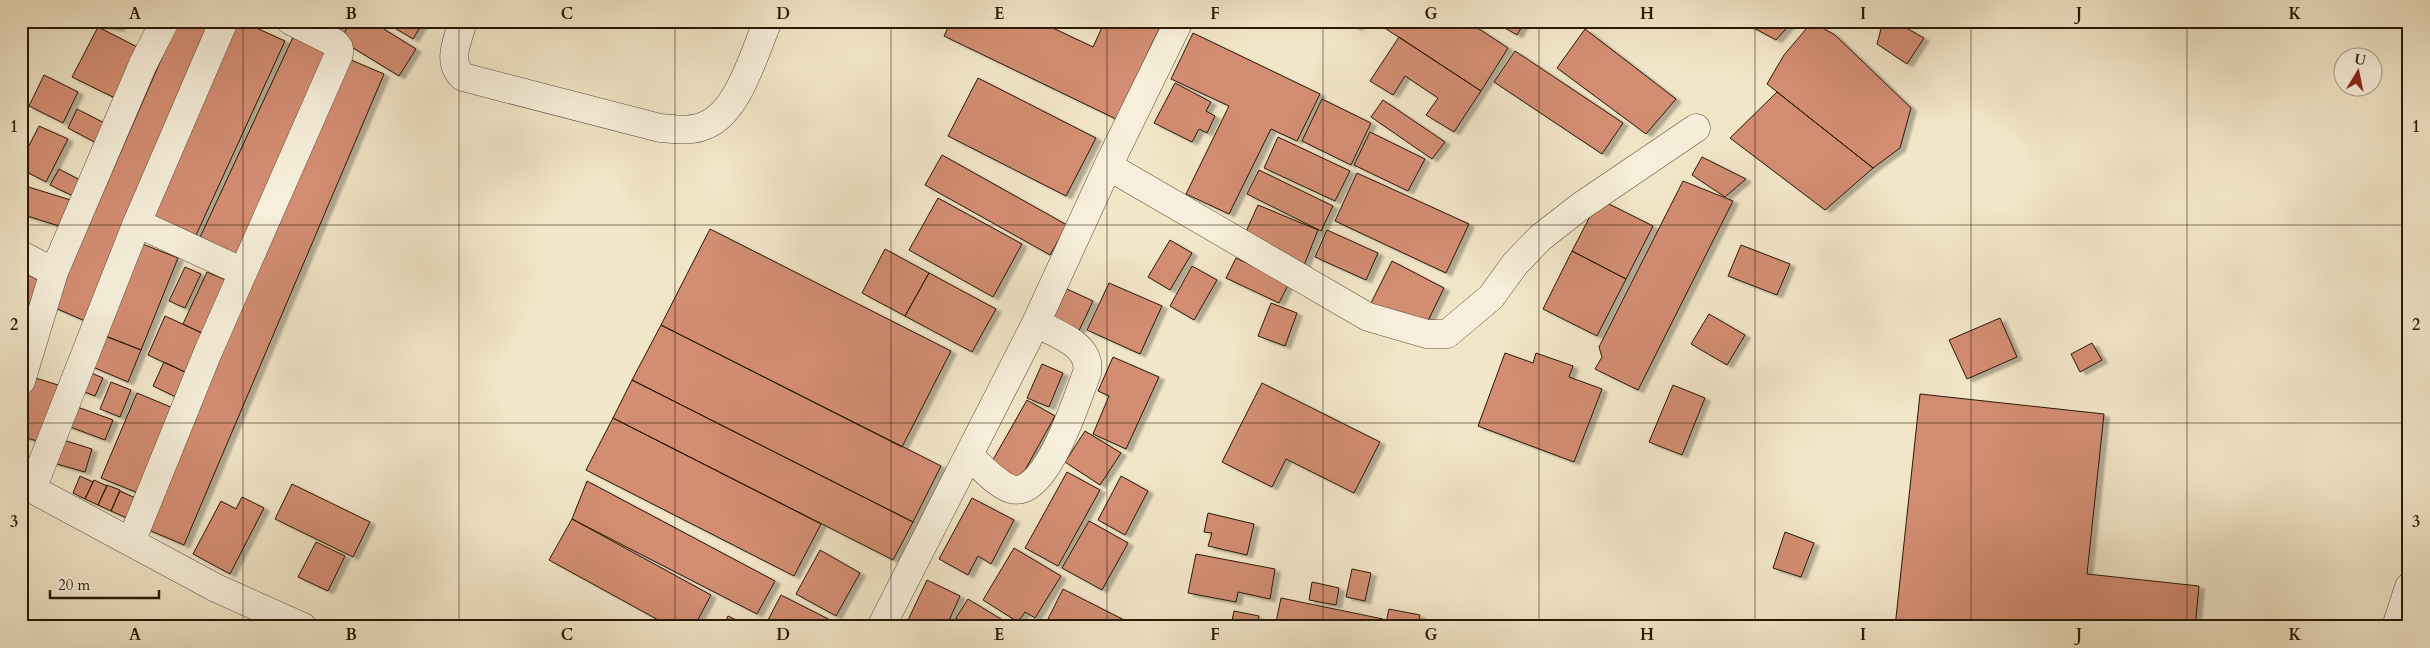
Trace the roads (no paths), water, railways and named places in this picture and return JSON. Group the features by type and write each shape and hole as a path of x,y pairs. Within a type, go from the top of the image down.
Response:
{"street":[{"path":"21,381 54,272 143,64 165,21"},
{"path":"224,21 27,486 216,588 303,627"},
{"path":"131,542 243,272 339,54 339,48 335,43 291,21"},
{"path":"463,21 453,58 457,72 462,77 660,128 686,130 705,126 718,119 732,104 768,21"},
{"path":"881,627 1036,323 1108,166 1179,21"},
{"path":"1108,166 1368,317 1426,334 1447,334 1491,297 1515,264 1540,238 1581,206 1696,128"},
{"path":"137,223 243,272"},
{"path":"21,255 54,272"},
{"path":"969,456 999,482 1011,489 1020,490 1035,482 1057,450 1087,373 1089,363 1087,355 1082,350 1036,323"},
{"path":"2396,627 2409,587"}]}
